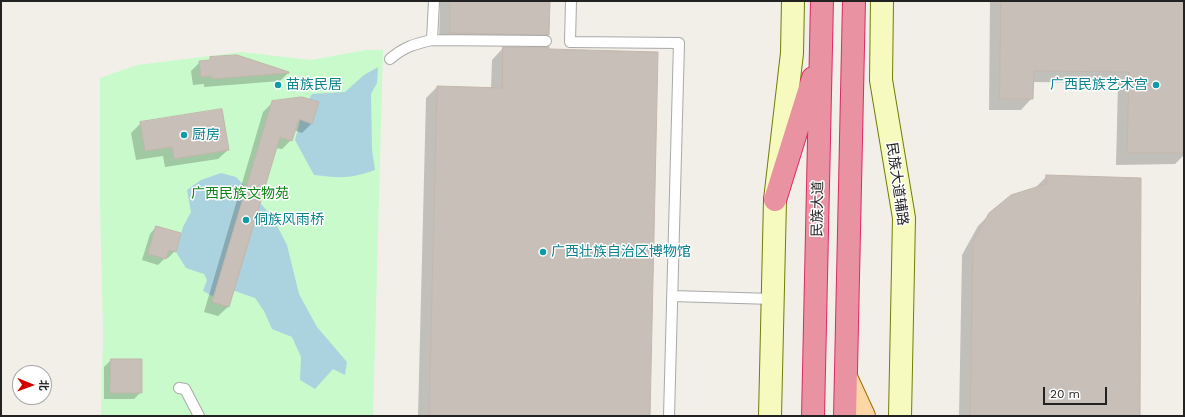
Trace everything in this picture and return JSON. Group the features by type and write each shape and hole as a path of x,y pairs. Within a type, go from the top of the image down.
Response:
{"highway":[{"name":"民族大道","path":"813,416 822,1"},
{"path":"845,416 854,1"},
{"path":"775,200 821,54"}],"main road":[{"path":"846,377 864,416"}],"street":[{"path":"770,416 775,200 792,53 793,1"},
{"name":"民族大道辅路","path":"882,1 881,80 904,218 900,416"}],"lane":[{"path":"432,40 434,1"},
{"path":"571,1 570,42 679,43 669,416"},
{"path":"390,59 401,50 415,44 432,40 546,41"},
{"path":"672,296 773,299"},
{"path":"179,388 185,389 199,416"}],"green space":[{"name":"广西民族文物苑","path":"366,50 383,50 373,416 101,416 103,334 100,202 100,78 137,65 242,52 311,60"}],"water":[{"path":"378,67 377,83 371,94 372,150 375,170 359,175 345,177 314,175 295,140 303,109 312,94 345,92 364,75"},
{"path":"221,173 236,177 272,216 287,245 299,294 317,327 347,362 345,375 333,369 315,389 300,380 301,357 292,337 272,329 264,311 255,298 232,290 214,297 203,291 207,280 204,274 186,268 176,252 183,227 191,212 187,190 201,180"}],"building":[{"path":"450,1 550,1 549,35 450,33"},
{"name":"广西民族艺术宫","path":"1001,1 1184,1 1184,153 1127,153 1129,72 1034,71 1033,99 1000,99"},
{"name":"广西壮族自治区博物馆","path":"503,47 549,47 549,49 658,52 650,416 429,416 437,86 502,88"},
{"path":"237,55 289,73 212,79 212,76 201,77 199,61 210,60 210,57"},
{"name":"侗族风雨桥","path":"302,97 319,102 312,124 299,119 292,141 280,137 229,307 212,302 272,101"},
{"name":"厨房","path":"222,109 229,150 174,159 172,147 145,151 140,122"},
{"path":"1046,175 1141,178 1140,416 970,416 973,242 989,213 1011,195 1046,184"},
{"path":"156,226 181,233 176,252 169,250 166,259 148,254"},
{"path":"111,359 142,359 142,393 110,393"}],"place":[{"name":"苗族民居","path":"278,85"},
{"name":"广西民族艺术宫","path":"1156,85"},
{"name":"厨房","path":"184,135"},
{"name":"侗族风雨桥","path":"246,220"},
{"name":"广西壮族自治区博物馆","path":"543,252"}]}
